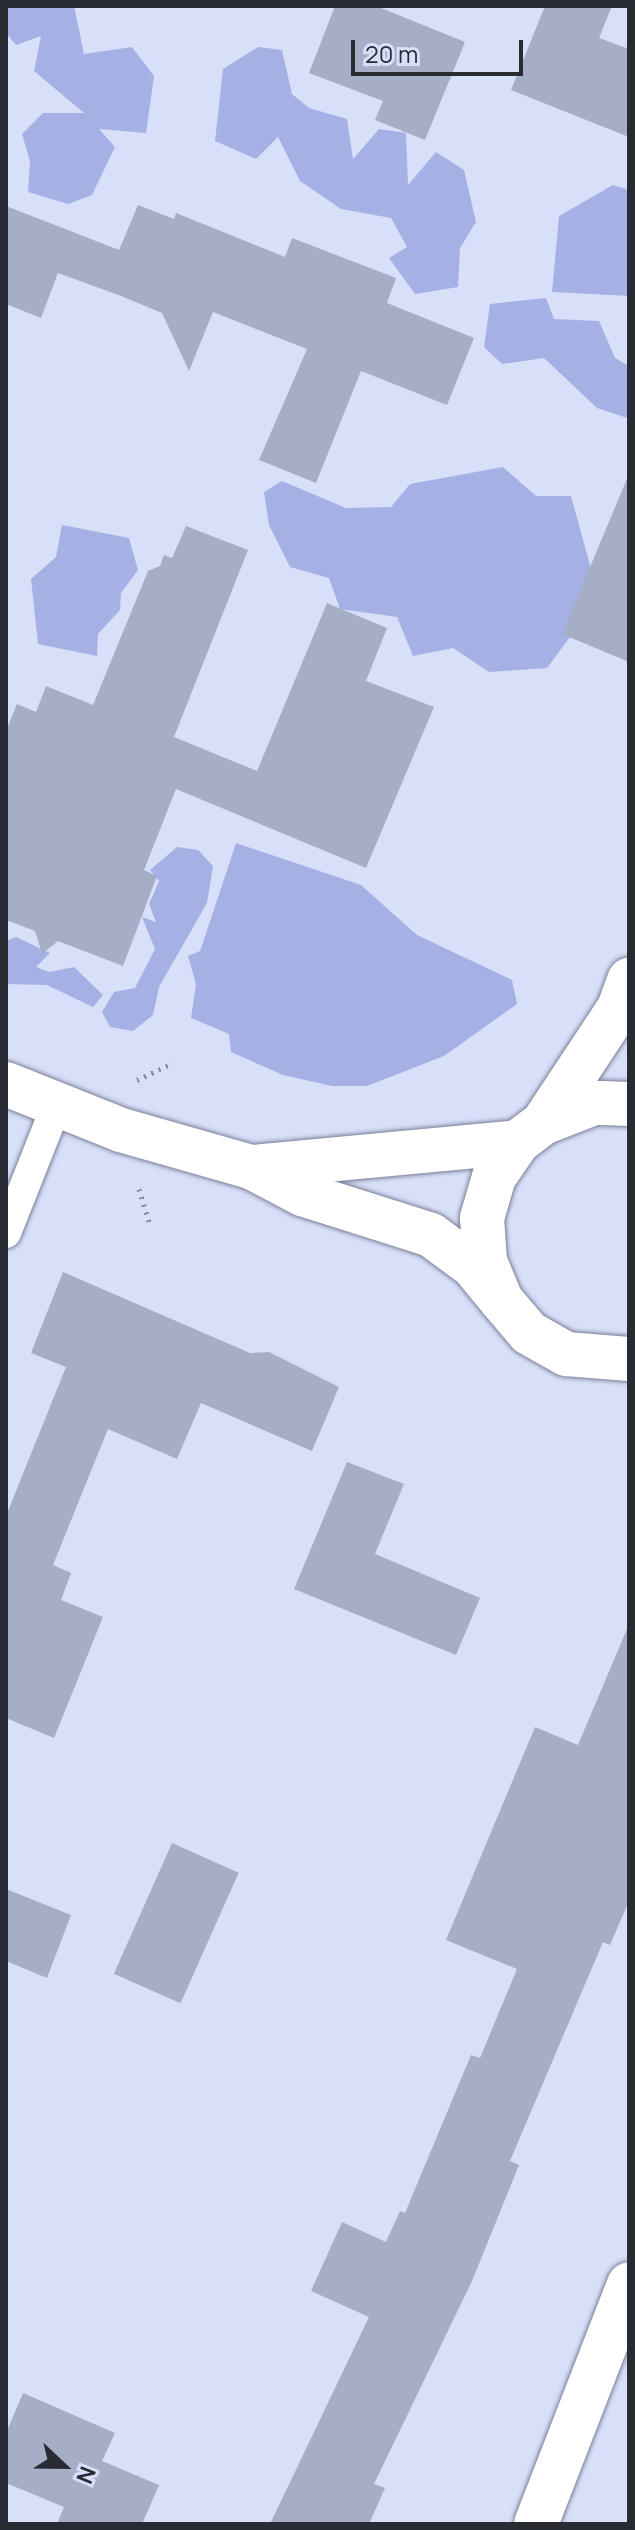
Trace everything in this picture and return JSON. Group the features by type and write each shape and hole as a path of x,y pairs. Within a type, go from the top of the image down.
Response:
{"street":[{"path":"501,1300 485,1261 482,1218 494,1177 531,1132 619,1008 629,980"},
{"path":"6,1084 57,1104 251,1167 302,1194 431,1235 473,1266 529,1333 566,1354 629,1359"},
{"path":"251,1167 531,1132 594,1103 629,1104"},
{"path":"536,2524 629,2284"}],"lane":[{"path":"6,1233 57,1104"}],"shaded area":[{"path":"7,6 74,6 84,54 132,47 154,76 146,133 99,129 115,147 92,195 68,204 28,192 30,161 22,134 43,113 84,113 34,71 41,36 16,45 6,33"},
{"path":"258,47 282,50 292,94 309,108 347,119 353,159 379,129 406,133 408,185 436,152 464,170 476,222 460,248 458,287 415,294 389,258 407,247 391,218 341,209 300,181 278,137 256,159 215,141 223,69"},
{"path":"613,185 629,190 629,296 552,292 559,216"},
{"path":"546,298 554,319 599,321 615,358 629,366 627,418 597,408 544,358 502,364 484,347 490,304"},
{"path":"503,467 536,496 571,496 599,598 547,668 489,672 453,648 413,656 397,617 340,609 329,578 290,567 269,525 264,492 282,481 346,508 391,507 410,484"},
{"path":"62,525 129,538 138,570 121,593 120,610 98,634 97,656 38,644 31,579 56,557"},
{"path":"236,843 361,885 417,935 512,980 517,1004 444,1056 367,1086 332,1086 283,1075 231,1052 229,1034 191,1018 196,984 188,956 200,951"},
{"path":"177,847 198,850 213,866 207,903 159,987 153,1015 133,1031 110,1027 102,1012 114,992 135,988 155,949 142,917 156,922 149,904 159,881 150,870"},
{"path":"16,937 50,953 36,967 49,972 74,967 103,995 93,1007 47,985 6,984 6,941"}],"building":[{"path":"335,6 376,6 465,42 425,140 375,120 383,101 309,73"},
{"path":"545,6 612,6 599,38 629,49 629,137 511,90"},
{"path":"138,205 174,219 176,213 285,257 292,238 396,278 387,303 474,338 447,405 361,371 316,483 259,460 307,349 213,312 189,371 162,313 121,296 58,273 41,318 6,304 6,206 119,250"},
{"path":"629,474 629,662 562,634"},
{"path":"186,526 248,550 174,737 257,771 327,603 387,628 366,681 434,707 366,868 176,789 144,870 157,876 123,966 58,941 42,954 35,931 6,920 6,731 17,704 36,712 46,686 93,705 148,571 160,566 164,555 172,558"},
{"path":"63,1272 250,1353 269,1352 339,1387 312,1451 201,1403 177,1459 108,1429 53,1565 71,1573 61,1600 103,1617 54,1738 6,1718 6,1516 66,1367 31,1353"},
{"path":"347,1462 404,1484 375,1554 480,1598 456,1655 294,1589"},
{"path":"629,1624 629,1901 610,1945 603,1942 510,2161 519,2165 472,2281 374,2484 385,2488 369,2524 270,2524 369,2317 311,2291 342,2222 386,2242 400,2211 405,2213 471,2055 480,2058 517,1969 446,1940 535,1727 578,1745"},
{"path":"172,1843 239,1873 181,2003 114,1974"},
{"path":"6,1889 71,1915 47,1978 6,1961"},
{"path":"23,2393 115,2433 102,2461 159,2485 142,2524 57,2524 64,2507 6,2483 6,2433"}]}
